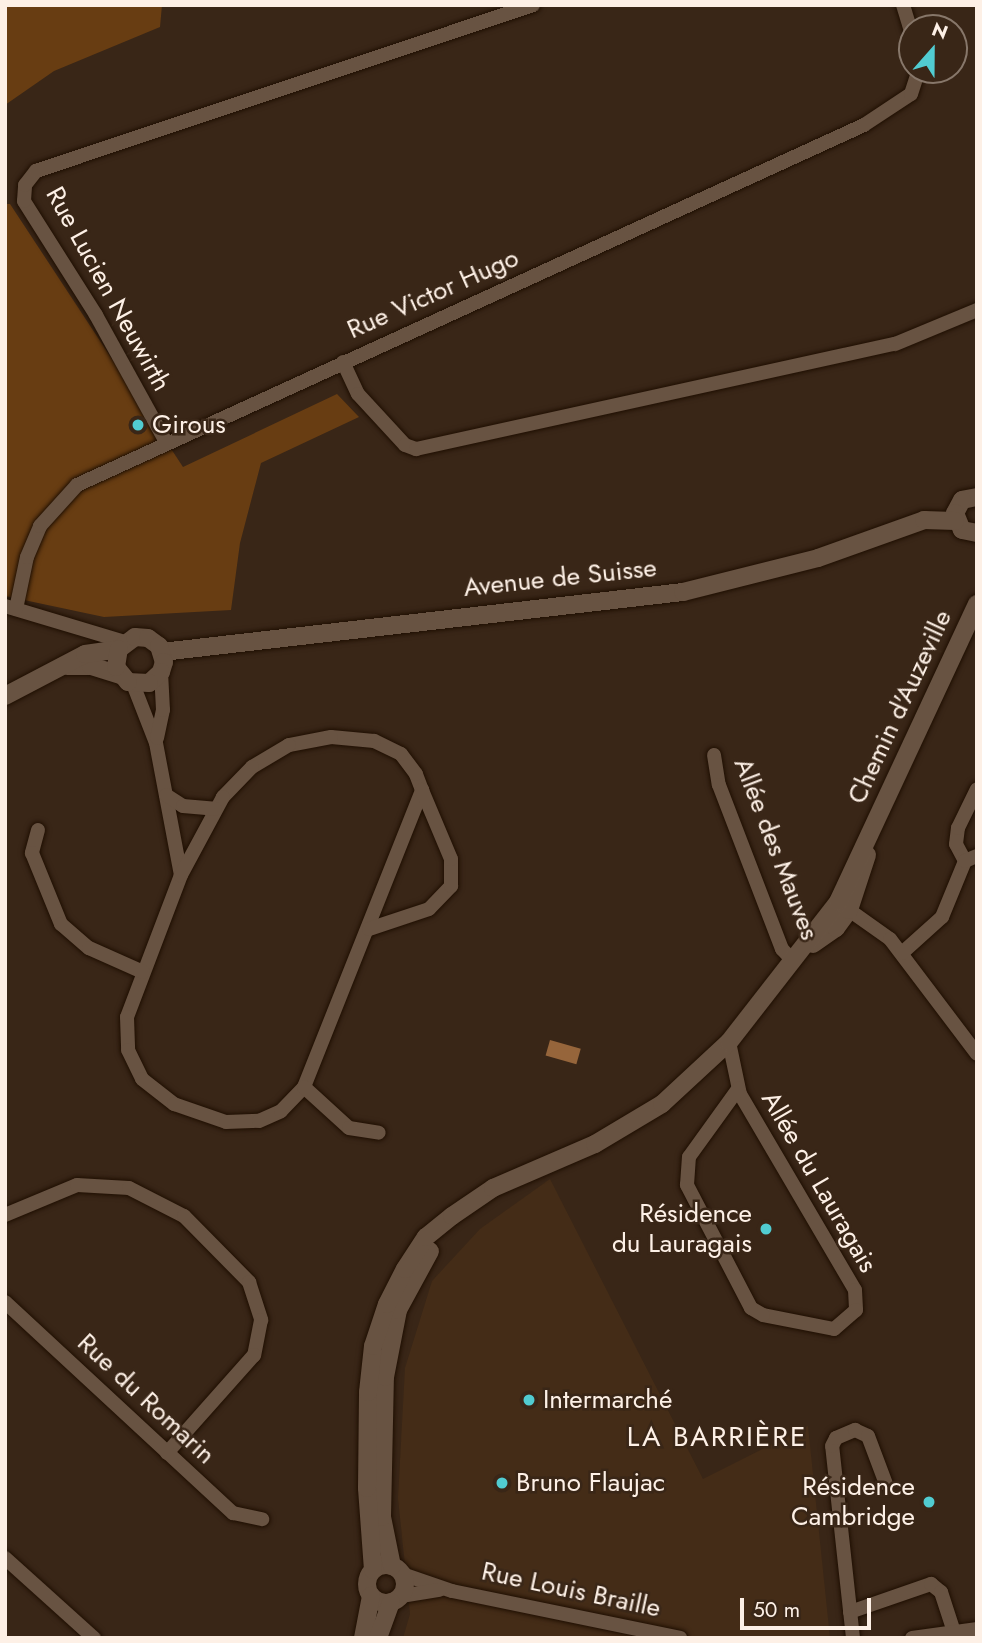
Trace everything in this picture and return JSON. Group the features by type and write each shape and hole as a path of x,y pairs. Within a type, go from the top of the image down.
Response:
{"street":[{"name":"Rue Lucien Neuwirth","path":"166,442 96,315 24,201 25,185 36,171 533,5"},
{"name":"Rue Victor Hugo","path":"11,608 40,526 56,506 97,474 873,121 911,94 914,84"},
{"path":"343,362 358,394 405,445 416,449 895,344 977,310"},
{"path":"977,497 957,506 955,521 962,530 977,533"},
{"name":"Avenue de Suisse","path":"5,696 85,654 148,638 162,652 683,592 818,558 924,520 955,521"},
{"name":"Chemin d'Auzeville","path":"373,1570 370,1543 368,1392 373,1346 387,1304 405,1269 426,1237 452,1216 493,1188 595,1144 662,1104 729,1042 796,957 843,906 871,831 977,604"},
{"path":"11,608 122,645 116,667 127,680 156,743 181,875"},
{"path":"156,743 163,709 162,652"},
{"path":"64,666 91,666 127,680 149,683 161,672"},
{"path":"369,929 429,909 451,886 453,865 422,790 411,766 395,750 363,739 331,737 289,746 262,760 233,786 215,809 181,875 143,972 127,1017 126,1042 142,1079 162,1096 203,1115 247,1123 281,1111 304,1087 422,790"},
{"name":"Allée des Mauves","path":"714,755 719,785 782,949 796,957"},
{"path":"902,953 942,917 971,859 956,844 958,828 977,789"},
{"path":"166,795 183,806 215,809"},
{"path":"38,830 32,853 61,924 89,948 143,972"},
{"path":"843,906 883,931 977,1054"},
{"name":"Allée du Lauragais","path":"729,1042 738,1089 855,1290 856,1310 834,1329 763,1315 751,1308 687,1185 685,1169 692,1151 738,1089"},
{"path":"304,1087 349,1128 379,1133"},
{"path":"5,1215 78,1185 129,1188 184,1216 249,1282 261,1320 254,1355 167,1452"},
{"name":"Chemin d'Auzeville","path":"397,1570 382,1517 389,1344 410,1285 452,1216"},
{"name":"Rue du Romarin","path":"5,1302 233,1513 261,1519"},
{"path":"853,1638 832,1446 836,1438 855,1430 868,1436 886,1484"},
{"path":"5,1558 94,1638"},
{"path":"363,1638 371,1596 367,1582 373,1570 397,1570 405,1586 396,1599 379,1638"},
{"name":"Rue Louis Braille","path":"397,1570 452,1591 680,1638"},
{"path":"850,1612 931,1584 941,1592 954,1632"},
{"name":"Rue Louis Braille","path":"396,1599 452,1591"},
{"path":"371,1596 396,1599"},
{"path":"912,1638 977,1629"}],"shaded area":[{"path":"5,5 162,5 160,27 54,71 5,105"},
{"path":"5,204 10,204 183,467 337,394 359,417 261,463 240,543 231,610 104,617 5,596"},
{"path":"550,1040 581,1049 576,1064 546,1055"},
{"path":"550,1179 703,1479 808,1426 830,1638 403,1638 410,1614 398,1498 405,1368 432,1281 480,1229"}],"place":[{"name":"Girous","path":"138,425"},
{"name":"Résidence du Lauragais","path":"766,1229"},
{"name":"Intermarché","path":"529,1400"},
{"name":"Bruno Flaujac","path":"502,1483"},
{"name":"Résidence Cambridge","path":"929,1502"}],"district":[{"name":"LA BARRIÈRE","path":"717,1437"}]}
